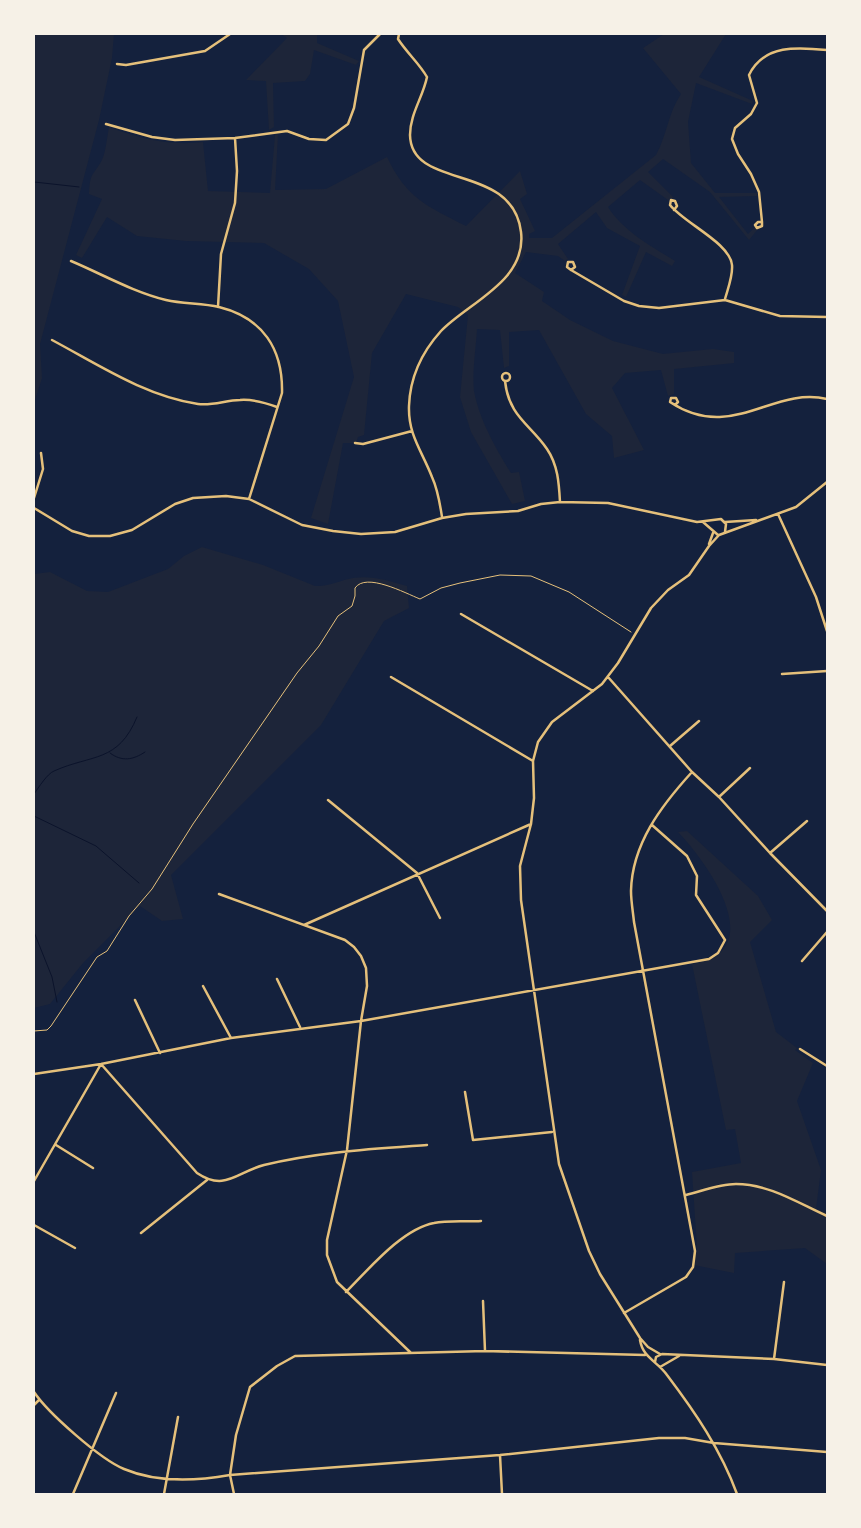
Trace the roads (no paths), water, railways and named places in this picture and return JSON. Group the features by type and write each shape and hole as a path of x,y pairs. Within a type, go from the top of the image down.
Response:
{"street":[{"path":"117,64 126,65 205,51 230,34"},
{"path":"106,124 152,137 175,140 235,138 287,131 309,139 326,140 337,134 348,124 354,108 364,50 380,34"},
{"path":"399,34 398,38 407,53 421,66 427,77 411,124 410,137 413,152 425,163 444,173 493,188 511,206 519,220 521,233 517,258 505,279 443,330 420,358 412,384 409,406 412,431 416,446 432,477 442,518"},
{"path":"762,222 759,192 732,138 735,128 751,114 757,103 749,75 755,63 767,54 796,48 827,50"},
{"path":"218,306 221,254 236,203 235,138"},
{"path":"674,210 727,253 732,263 725,300"},
{"path":"71,260 166,300 218,306 239,314 257,325 269,340 278,358 282,376 282,393 249,499"},
{"path":"571,270 624,301 639,306 659,308 725,300 780,316 827,317"},
{"path":"52,340 122,378 172,399 200,404 220,404 239,400 277,407"},
{"path":"505,381 512,408 520,420 547,449 554,462 558,477 560,502"},
{"path":"675,405 701,415 738,417 801,397 827,399"},
{"path":"355,443 363,444 412,431"},
{"path":"34,498 43,469 41,452"},
{"path":"668,1361 667,1356 648,1347 640,1338 600,1274 589,1251 559,1164 552,1132 521,900 520,866 531,824 534,798 533,761 538,742 552,722 593,691 608,677 650,608 668,590 690,574 719,535 796,506 827,482"},
{"path":"34,508 72,531 90,536 110,536 132,530 175,504 193,498 226,496 249,499 302,525 361,534 395,532 442,518 466,514 512,512 541,504 560,502 608,503 703,522 718,519 725,522 763,520"},
{"path":"778,514 816,597 827,631"},
{"path":"709,546 713,532 711,526 713,521"},
{"path":"703,522 719,535"},
{"path":"725,522 725,532"},
{"path":"461,614 593,691"},
{"path":"782,674 827,671"},
{"path":"391,677 533,761"},
{"path":"608,677 692,772 719,797 827,911"},
{"path":"670,747 699,721"},
{"path":"719,797 750,768"},
{"path":"624,1313 670,1288 686,1277 693,1267 695,1250 686,1194 631,892 642,841 670,796 692,772"},
{"path":"328,800 417,874 440,918"},
{"path":"770,853 807,821"},
{"path":"302,925 531,824"},
{"path":"34,1074 101,1064 231,1038 361,1021 533,992 709,959 718,953 725,940 696,895 697,876 686,856 652,825"},
{"path":"218,894 345,940 361,956 366,968 367,986 361,1021 347,1150 327,1240 327,1255 337,1282 410,1352"},
{"path":"802,961 827,932"},
{"path":"278,979 300,1028"},
{"path":"203,986 231,1038"},
{"path":"135,1000 160,1053"},
{"path":"800,1049 827,1066"},
{"path":"34,1181 101,1064"},
{"path":"101,1064 197,1174 207,1180 222,1182 263,1166 347,1150 426,1145"},
{"path":"465,1092 473,1140 552,1132"},
{"path":"55,1145 93,1168"},
{"path":"142,1233 207,1180"},
{"path":"686,1194 735,1184 758,1187 776,1192 827,1216"},
{"path":"346,1292 395,1245 420,1228 434,1222 481,1221"},
{"path":"34,1226 75,1248"},
{"path":"774,1359 784,1282"},
{"path":"483,1301 485,1352"},
{"path":"640,1338 645,1355 659,1367 714,1443 737,1494"},
{"path":"634,1353 648,1347"},
{"path":"234,1494 230,1475 236,1436 250,1387 277,1366 295,1356 410,1352 634,1353 645,1355"},
{"path":"655,1362 656,1357 661,1354 774,1359 827,1365"},
{"path":"659,1367 680,1355"},
{"path":"34,1392 70,1430 124,1469 167,1479 201,1480 230,1475 500,1455 659,1438 685,1438 714,1443 827,1452"},
{"path":"73,1494 116,1393"},
{"path":"34,1405 40,1400"},
{"path":"164,1494 178,1417"},
{"path":"500,1455 502,1494"}],"waterway":[{"path":"34,182 79,187"},
{"path":"34,794 54,771 92,759 112,750 130,732 137,717"},
{"path":"110,753 119,758 128,759 145,752"},
{"path":"34,816 96,846 139,883"},
{"path":"34,932 52,977 57,1002"}]}
